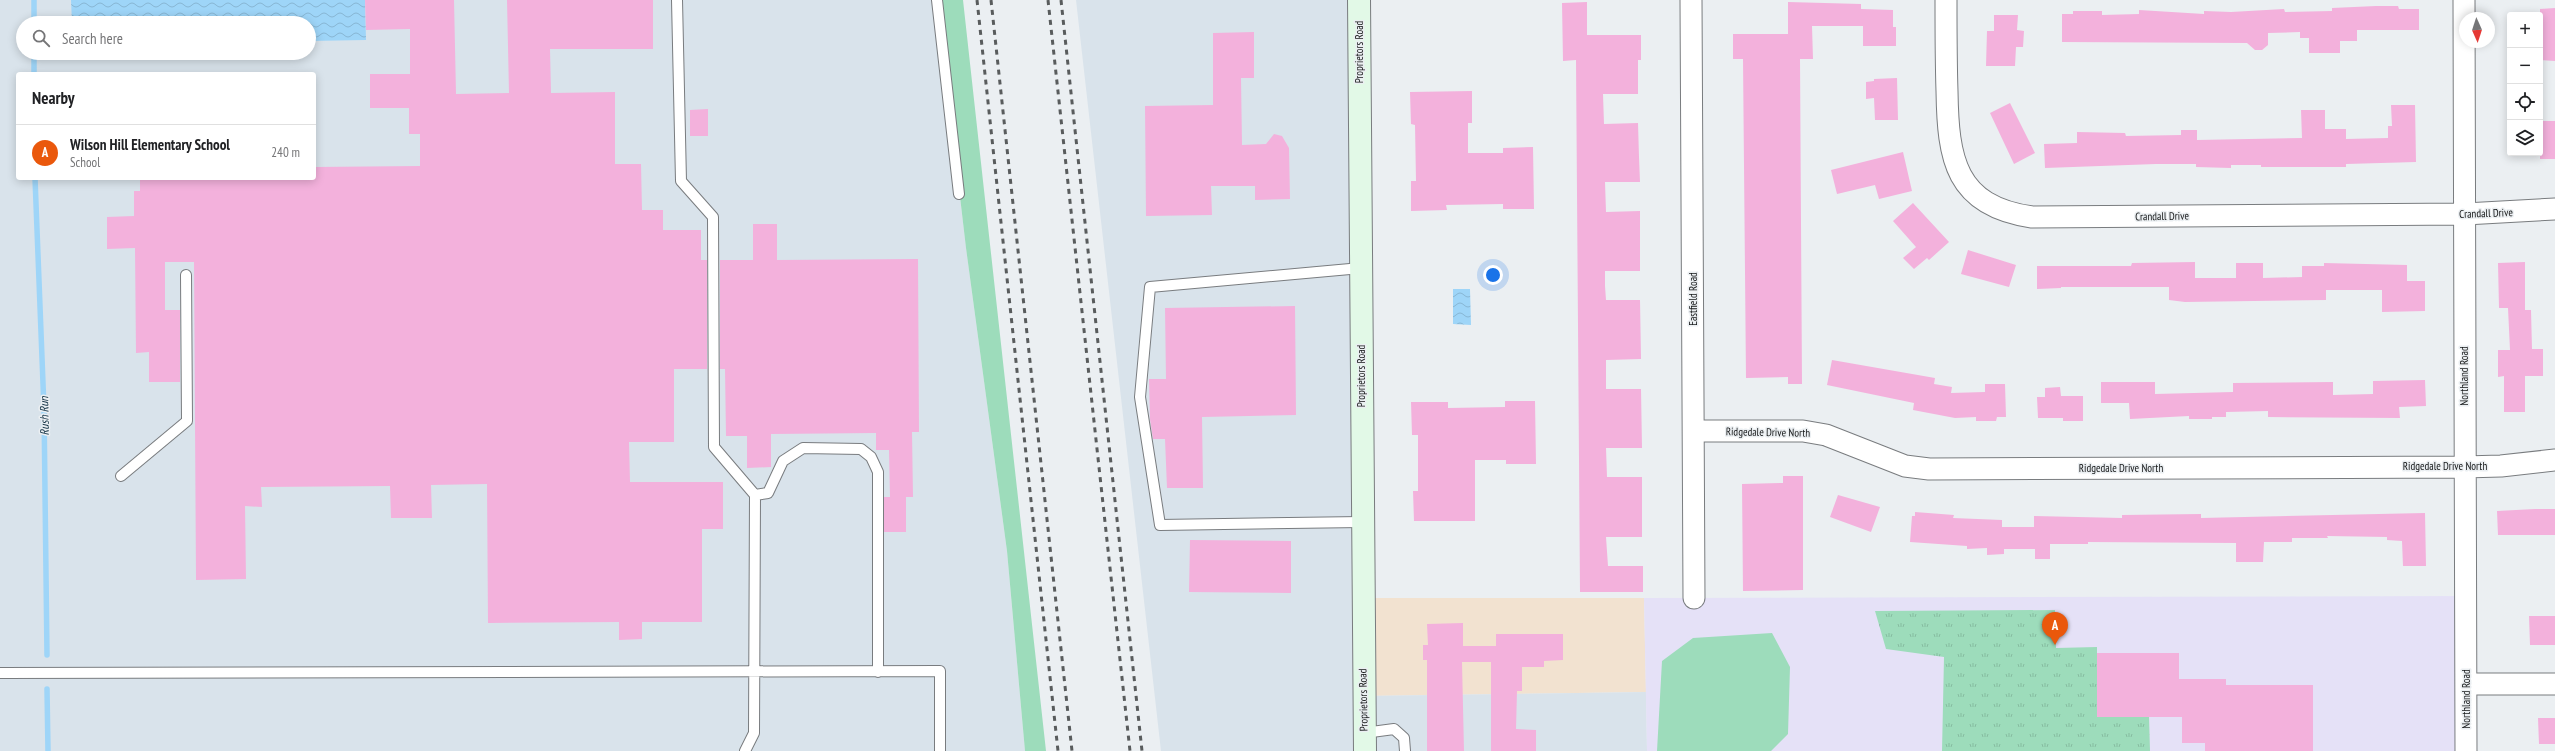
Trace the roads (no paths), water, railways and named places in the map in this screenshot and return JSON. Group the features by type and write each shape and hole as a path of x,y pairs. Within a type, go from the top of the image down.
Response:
{"street":[{"name":"Proprietors Road","path":"1359,0 1364,742"},
{"name":"Eastfield Road","path":"1691,0 1694,598"},
{"name":"Crandall Drive","path":"1946,0 1948,120 1951,151 1964,181 1978,196 1994,207 2014,214 2032,217 2465,214 2555,209"},
{"name":"Northland Road","path":"2464,0 2464,467 2466,751"},
{"name":"Ridgedale Drive North","path":"1694,431 1803,431 1826,435 1905,466 1929,469 2464,467 2501,466 2555,460"},
{"path":"2466,684 2555,684"}],"lane":[{"path":"678,0 681,181 713,217 714,447 755,495 754,733 745,751"},
{"path":"937,0 959,194"},
{"path":"1361,268 1150,287 1140,397 1160,524 1362,522"},
{"path":"122,476 187,421 186,275"},
{"path":"755,495 768,493 783,461 803,448 861,449 870,457 878,472 878,672"},
{"path":"0,673 940,671 940,751"},
{"path":"1364,742 1394,729 1404,738 1405,751"}],"water":[{"path":"71,0 365,0 366,40 316,41 316,16 72,16"},
{"path":"1453,289 1470,289 1471,325 1453,324"}],"waterway":[{"name":"Rush Run","path":"34,0 34,16"},
{"name":"Rush Run","path":"34,60 34,72"},
{"name":"Rush Run","path":"35,180 44,409 47,655"},
{"name":"Rush Run","path":"47,689 48,751"}],"railway":[{"path":"977,0 1058,751"},
{"path":"991,0 1072,751"},
{"path":"1048,0 1130,751"},
{"path":"1061,0 1142,751"}],"place":[{"name":"Wilson Hill Elementary School","path":"2055,645"}]}
